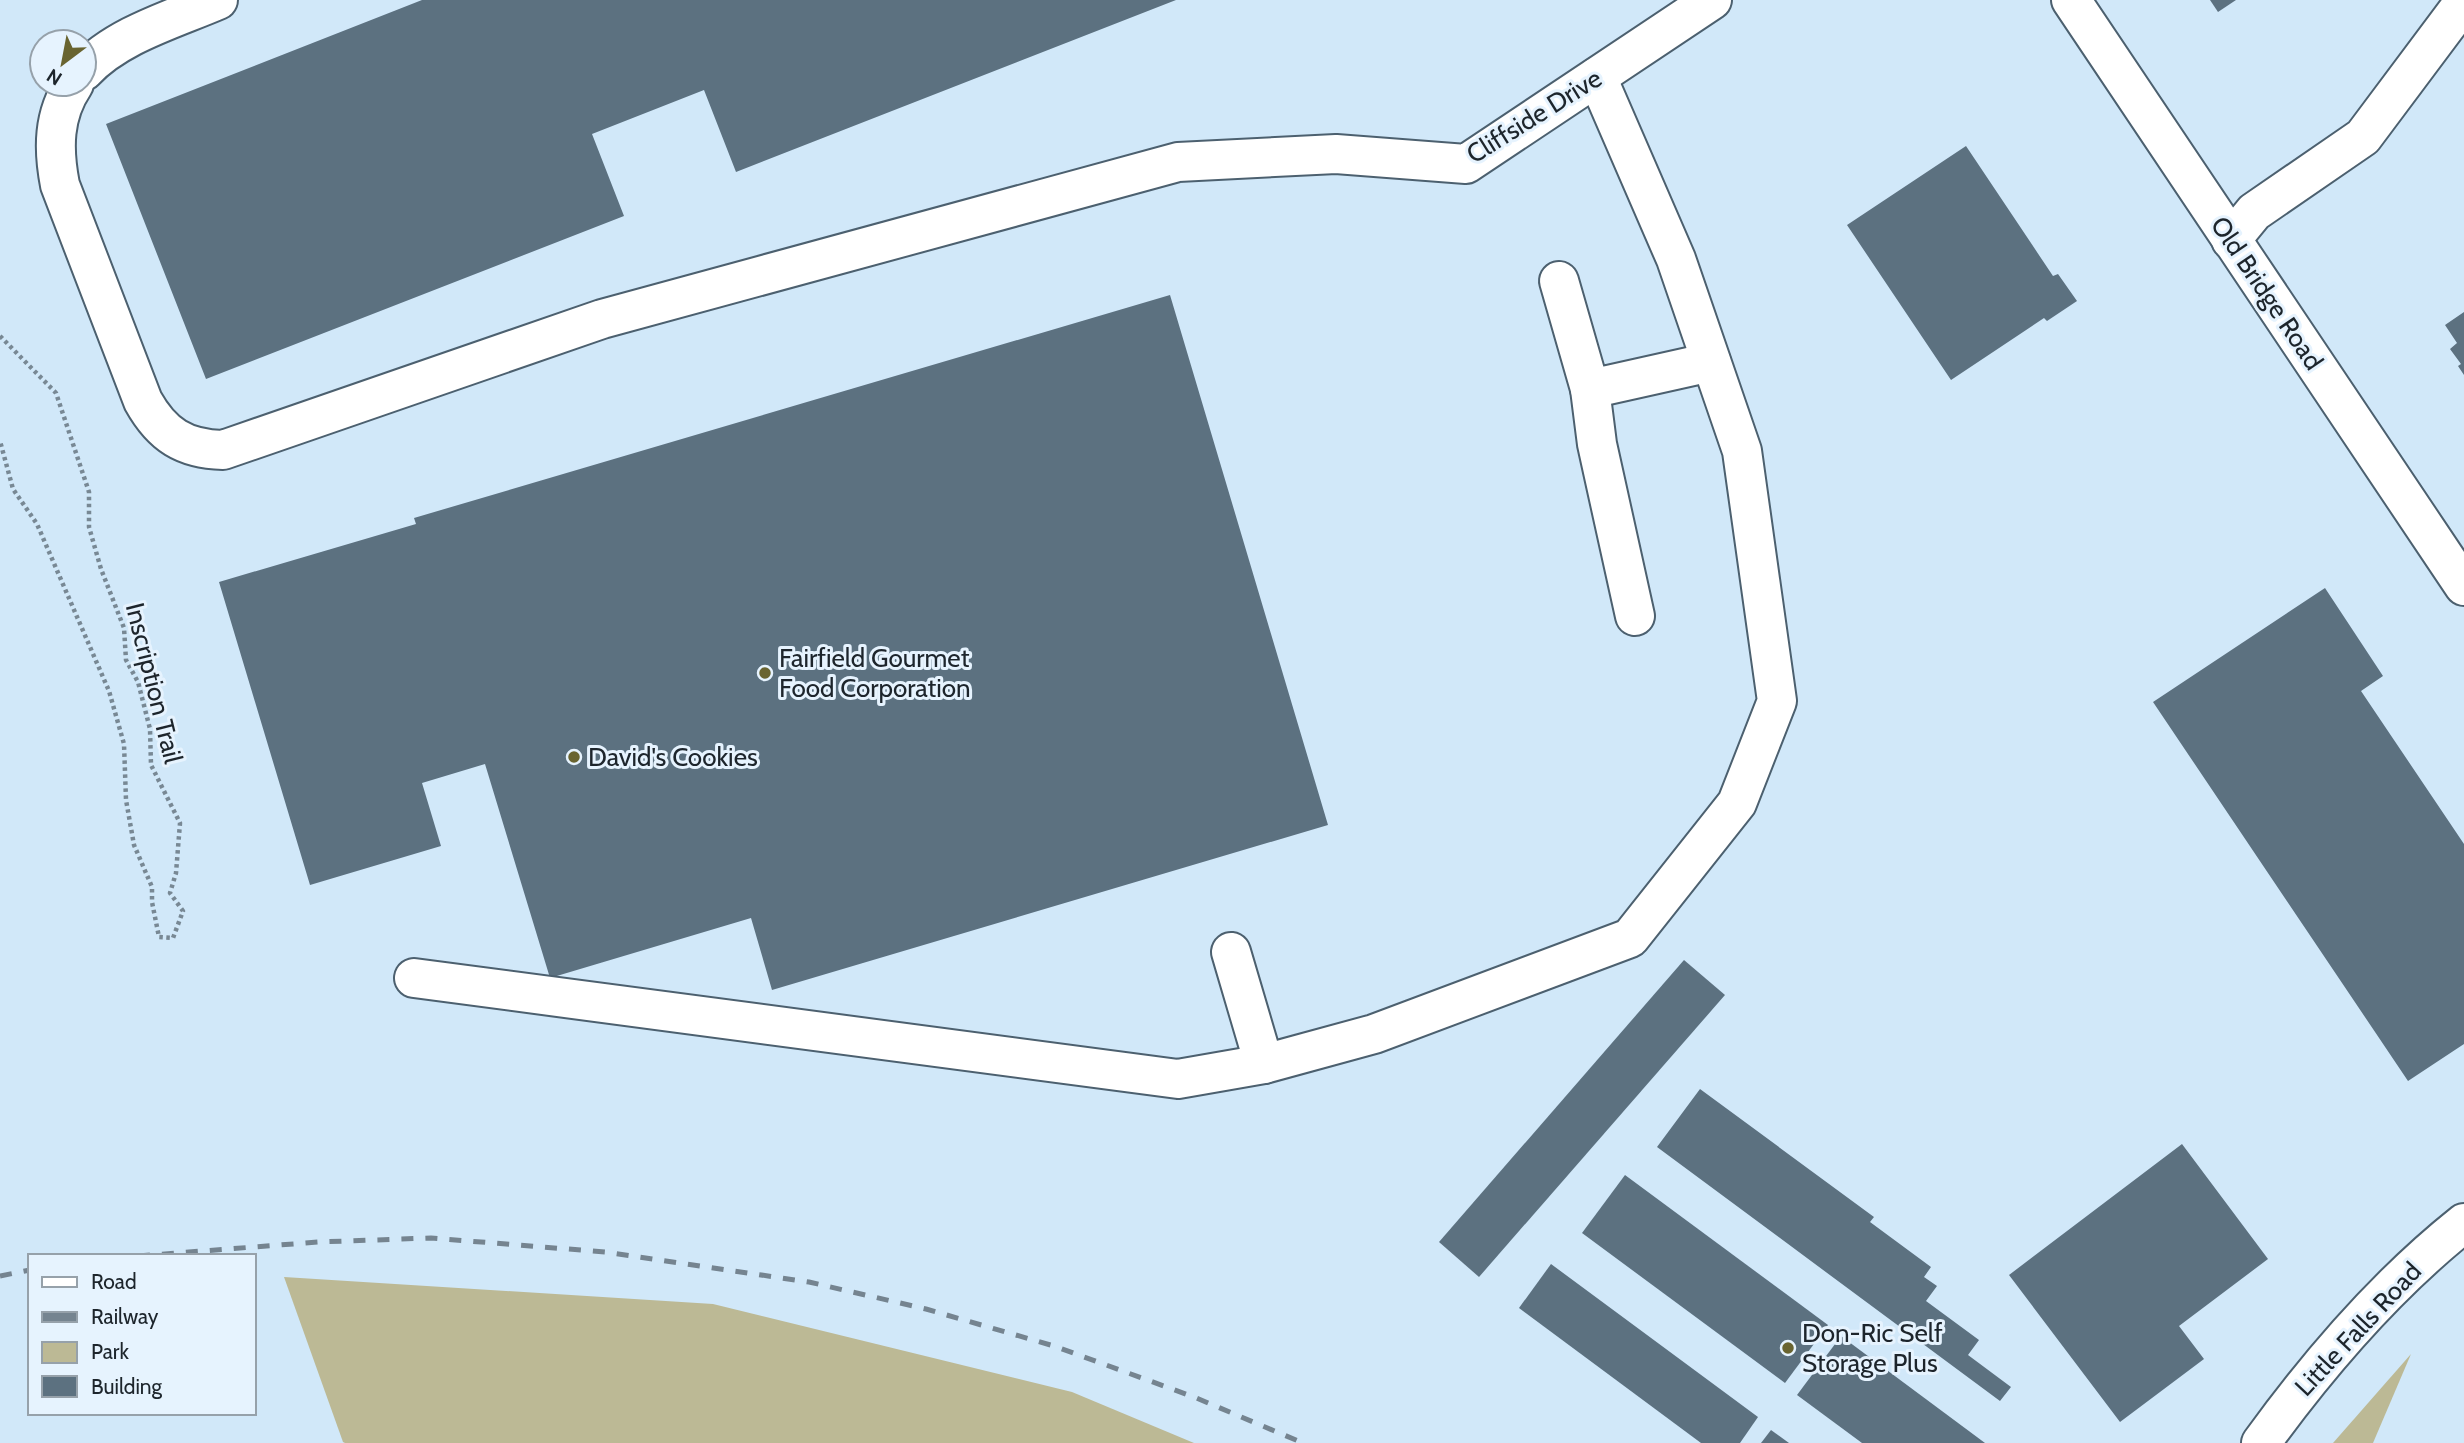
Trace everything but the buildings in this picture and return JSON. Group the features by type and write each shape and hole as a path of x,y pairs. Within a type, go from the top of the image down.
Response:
{"street":[{"path":"98,57 114,45 218,0"},
{"name":"Cliffside Drive","path":"67,98 60,114 55,138 55,161 60,185 143,401 151,416 175,439 207,450 223,450 602,319 1178,162 1336,153 1466,164 1712,0"},
{"name":"Old Bridge Road","path":"2071,0 2464,586"},
{"path":"2231,240 2254,212 2363,137 2464,2"},
{"path":"414,978 1178,1079 1264,1064 1374,1034 1630,938 1737,803 1777,701 1742,451 1676,259 1597,77"},
{"path":"1559,281 1590,389 1597,444 1635,616"},
{"path":"1590,389 1711,362"},
{"path":"1231,952 1264,1064"},
{"name":"Little Falls Road","path":"2261,1443 2327,1358 2375,1306 2464,1223"}],"path":[{"name":"Inscription Trail","path":"0,336 56,393 89,492 89,527 101,569 124,628 126,660 138,682 150,729 151,765 180,823 176,873 170,893 183,911 173,939 159,937 152,887 134,845 127,800 124,744 110,691 37,524 13,489 0,441"}],"green space":[{"path":"284,1277 713,1304 1072,1392 1194,1443 345,1443"},
{"path":"2411,1354 2373,1443 2333,1443"}],"railway":[{"path":"164,1254 318,1242 431,1238 605,1252 809,1282 926,1309 1054,1346 1194,1397 1303,1443"},
{"path":"0,1276 28,1270"}],"place":[{"name":"Fairfield Gourmet Food Corporation","path":"765,673"},
{"name":"David's Cookies","path":"574,757"},
{"name":"Don-Ric Self Storage Plus","path":"1788,1348"}]}
